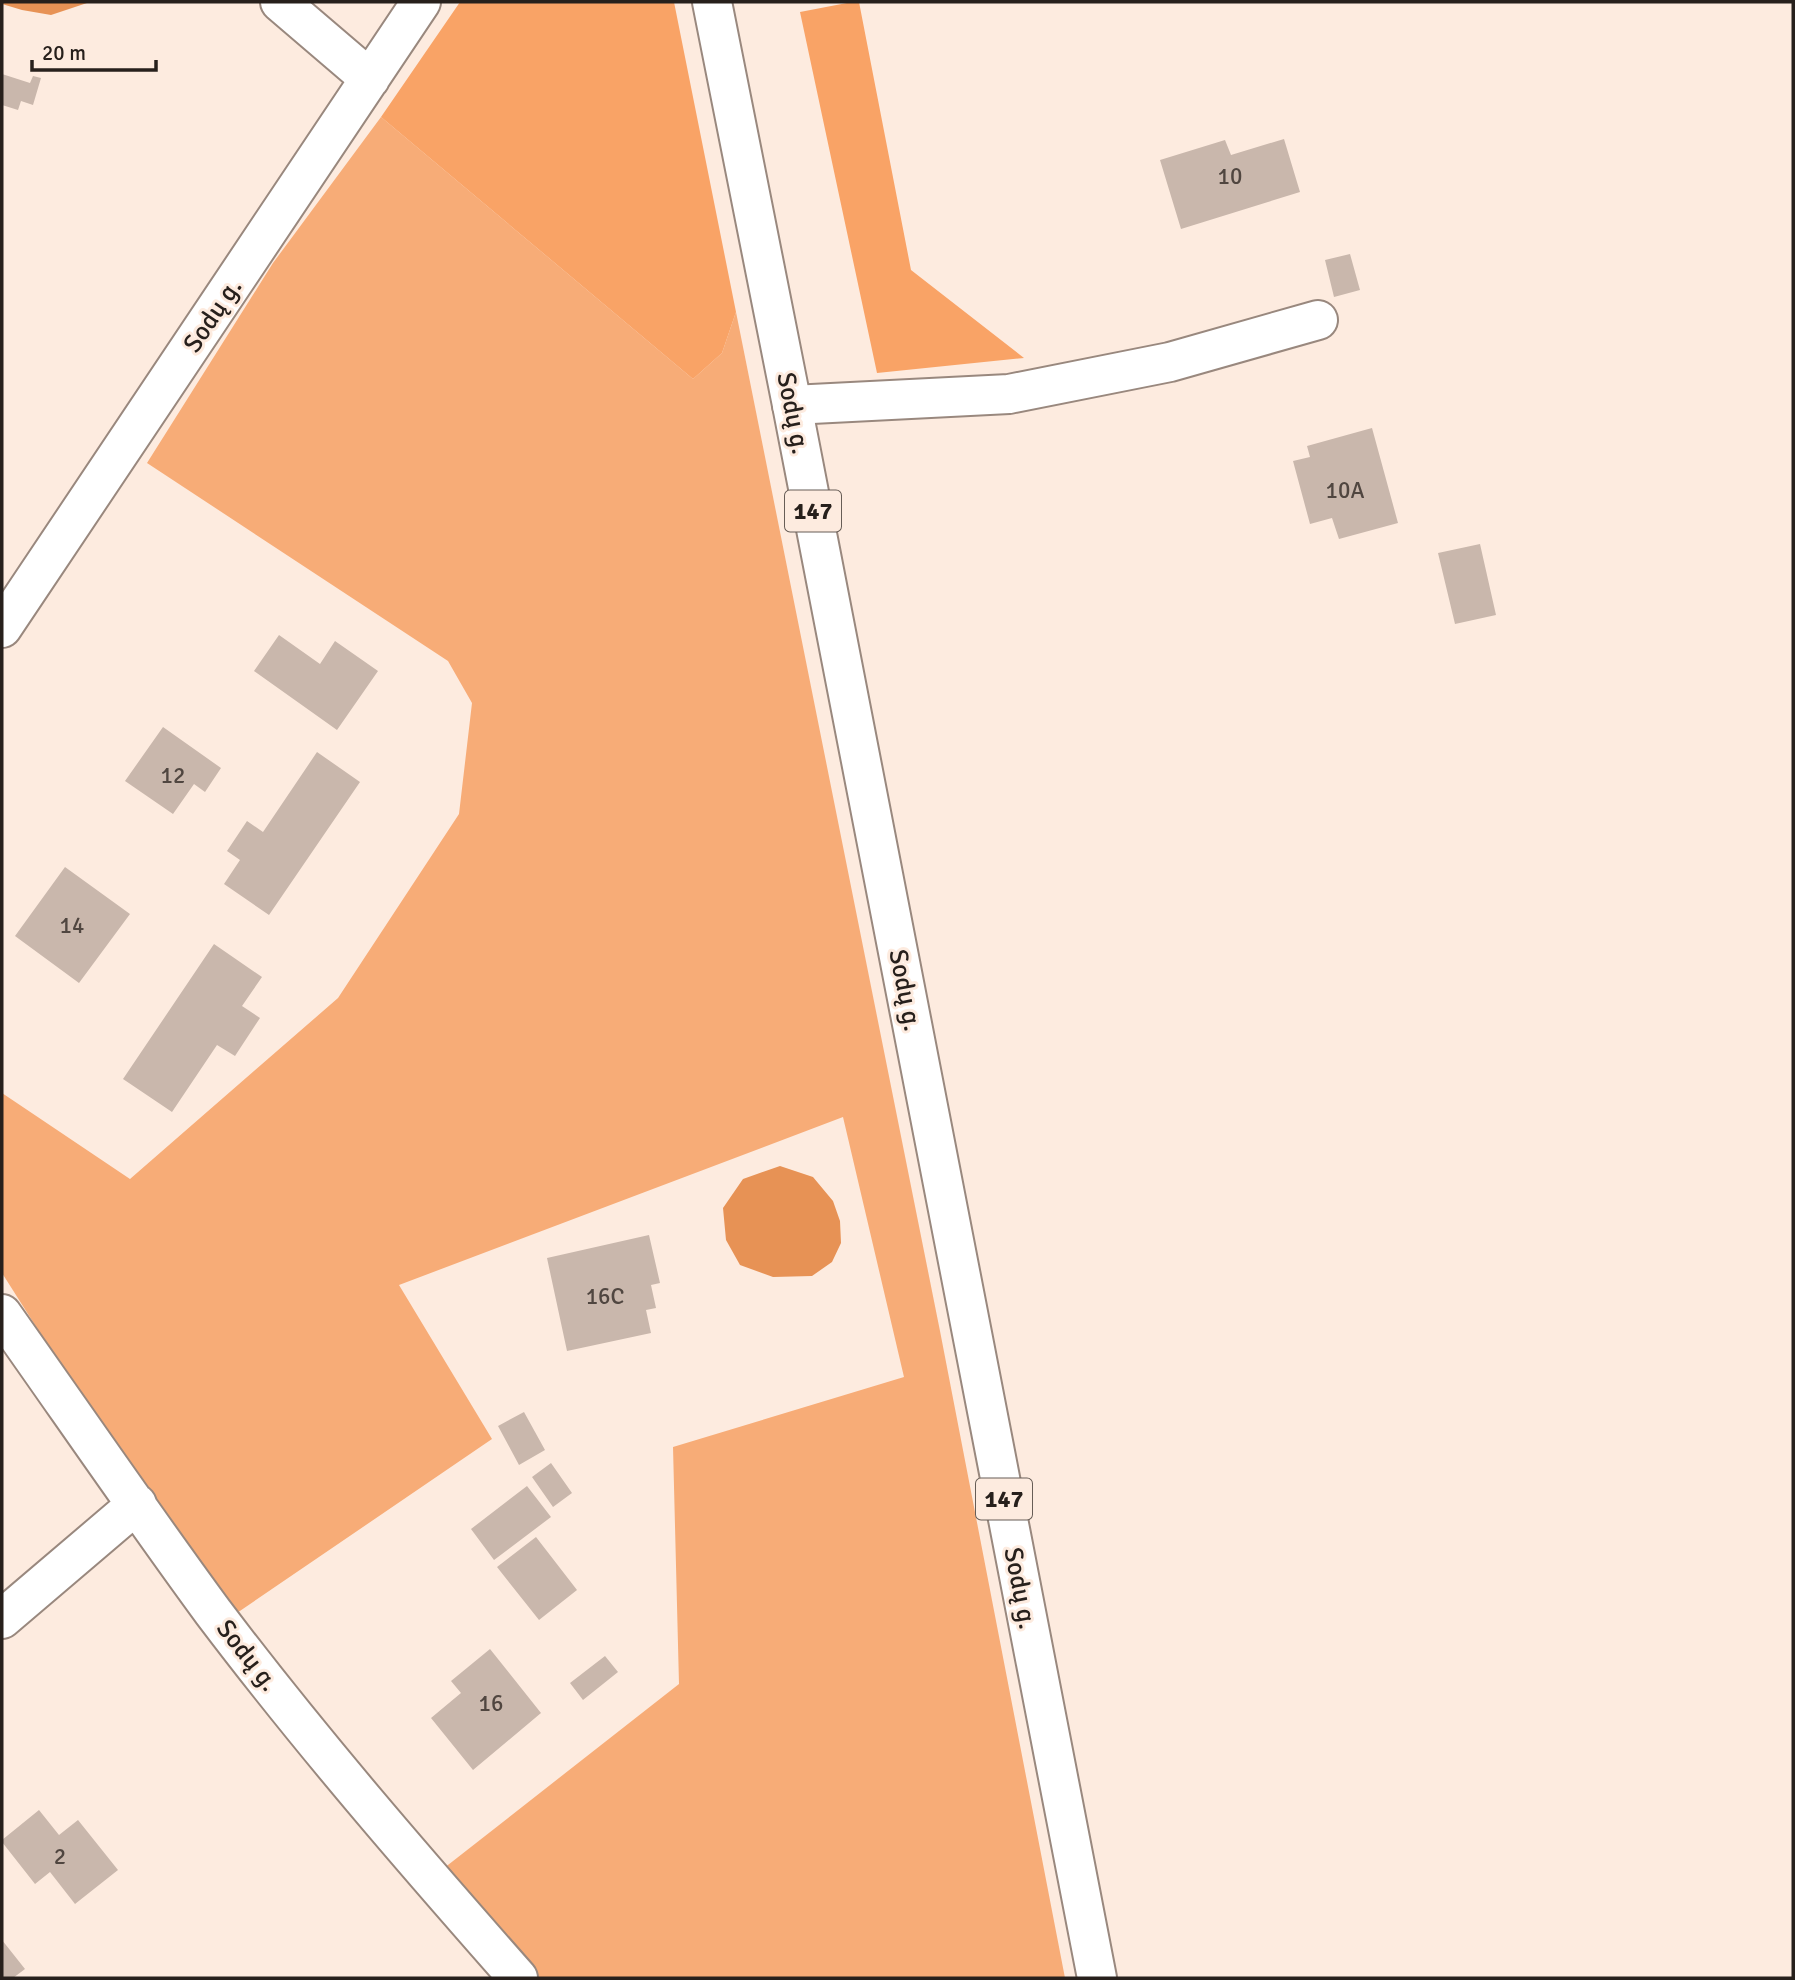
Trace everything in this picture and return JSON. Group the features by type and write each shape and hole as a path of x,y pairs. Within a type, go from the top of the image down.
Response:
{"main road":[{"path":"280,2 370,79"},
{"name":"Sodų g.","path":"2,628 422,2"},
{"name":"Sodų g.","path":"712,2 1097,1978"},
{"path":"792,405 1009,394 1170,362 1318,320"},
{"name":"Sodų g.","path":"2,1314 214,1612 296,1718 397,1842 517,1978"},
{"path":"2,1619 137,1504"}],"shaded area":[{"path":"2,2 90,2 51,15 22,10"},
{"path":"460,2 674,2 736,312 722,353 693,379 381,117"},
{"path":"859,2 911,270 1024,358 877,373 800,12"},
{"path":"381,117 693,379 722,353 736,312 940,1331 1065,1978 532,1978 439,1872 679,1684 673,1447 904,1377 843,1117 399,1285 492,1439 234,1615 73,1385 2,1273 2,1093 130,1179 338,998 459,814 472,703 448,661 147,463 273,263"},
{"path":"780,1166 813,1177 833,1201 840,1221 841,1243 832,1262 812,1276 773,1277 740,1265 726,1240 723,1208 743,1179"}],"building":[{"path":"2,74 30,83 33,76 41,78 33,105 21,101 18,110 2,105"},
{"path":"1284,139 1300,192 1181,229 1160,160 1225,140 1231,155"},
{"path":"1350,254 1360,290 1334,297 1325,260"},
{"path":"1372,428 1398,523 1339,539 1332,518 1310,524 1293,461 1310,457 1307,446"},
{"path":"1480,544 1496,615 1455,624 1438,553"},
{"path":"279,635 320,664 335,641 378,671 337,730 254,671"},
{"path":"163,727 221,768 205,792 194,784 173,814 125,781"},
{"path":"317,752 360,782 269,915 224,884 240,860 227,851 247,821 263,832"},
{"path":"65,867 130,914 79,983 15,936"},
{"path":"214,944 262,977 242,1006 260,1018 235,1056 217,1045 172,1112 123,1079"},
{"path":"649,1235 660,1283 651,1285 656,1308 646,1310 651,1333 567,1351 547,1258"},
{"path":"524,1412 545,1450 519,1465 498,1426"},
{"path":"551,1463 572,1493 553,1507 532,1477"},
{"path":"527,1486 551,1517 494,1560 471,1529"},
{"path":"536,1537 577,1590 539,1620 497,1567"},
{"path":"490,1649 541,1713 473,1770 431,1718 461,1693 451,1681"},
{"path":"605,1656 618,1672 583,1700 570,1683"},
{"path":"39,1810 59,1835 78,1820 118,1870 75,1904 50,1872 35,1884 2,1842"},
{"path":"2,1940 25,1969 13,1978 2,1978"}]}
